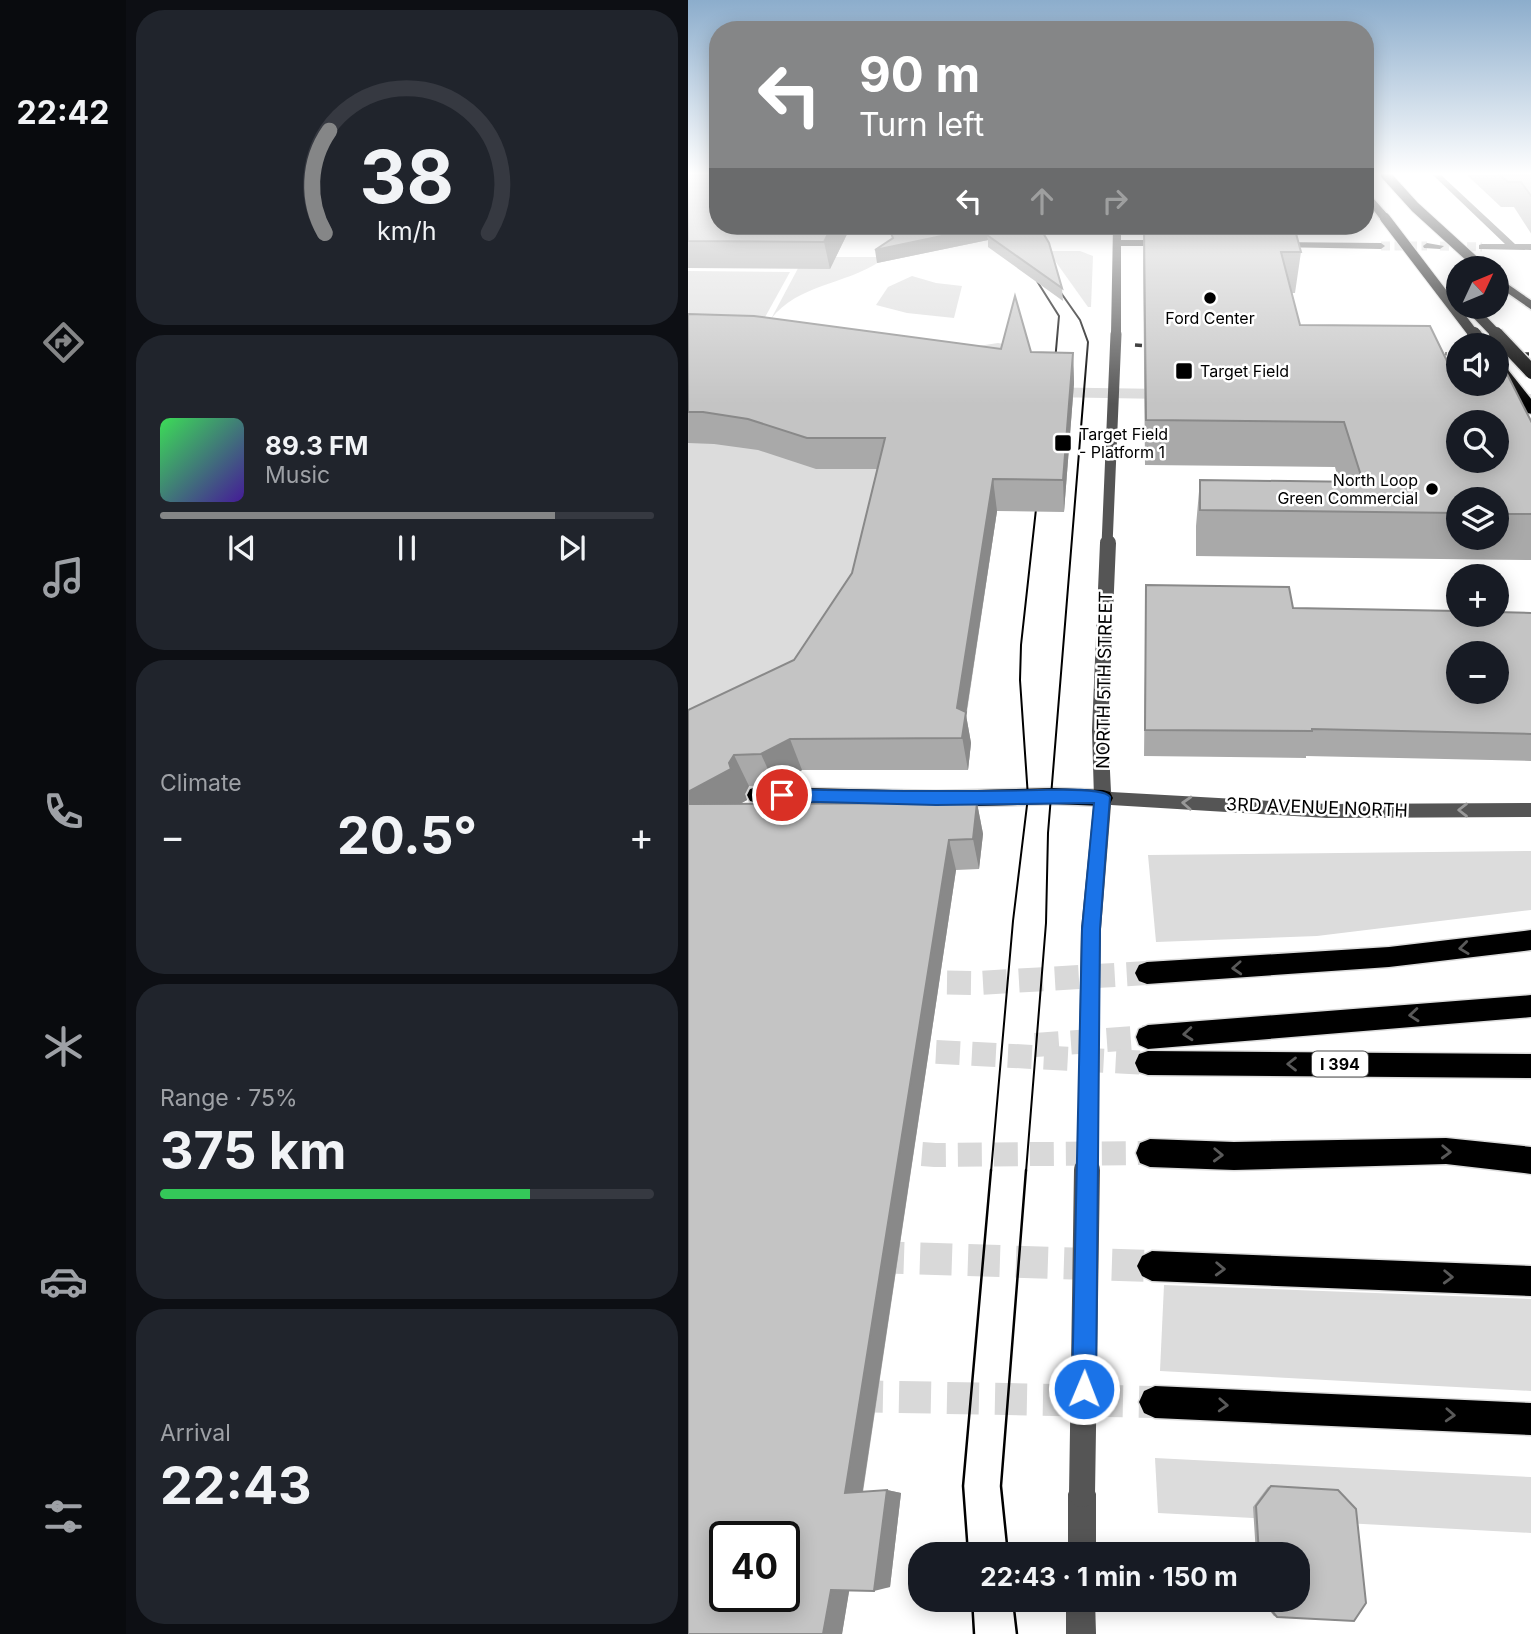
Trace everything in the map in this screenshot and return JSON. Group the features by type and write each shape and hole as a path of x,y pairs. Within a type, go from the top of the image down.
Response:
{"highway":[{"path":"1410,251 1473,333"},
{"path":"1417,251 1446,282"},
{"path":"1509,289 1531,307"},
{"path":"1481,319 1531,372"},
{"path":"1509,381 1531,410"},
{"path":"757,795 936,799 1103,797"},
{"path":"1147,973 1389,957 1531,940"},
{"path":"1148,1037 1531,1006"},
{"name":"I 394","path":"1148,1063 1531,1066"},
{"path":"1150,1153 1234,1156 1446,1151 1531,1161"},
{"path":"1152,1266 1531,1281"},
{"path":"1155,1402 1531,1419"}],"street":[{"name":"NORTH 5TH STREET","path":"1082,1542 1091,929 1103,797 1100,730 1117,251"},
{"name":"3RD AVENUE NORTH","path":"1103,797 1327,811 1531,810"},
{"path":"1081,1612 1081,1634"}],"shaded area":[{"path":"1048,251 1081,251 1093,256 1091,307 1088,307"},
{"path":"804,257 886,257 865,270 794,299 771,319"},
{"path":"688,271 790,272 764,319 688,316"},
{"path":"912,276 936,283 962,286 954,318 907,313 876,305 888,287"},
{"path":"998,343 1014,346 1026,387 1446,393 1446,396 1531,394 1531,405 1045,397 1003,471 963,740 971,743 968,770 802,770 688,828 688,344 965,348"},
{"path":"1532,851 1531,910 1317,936 1156,942 1148,855"},
{"path":"1164,1285 1531,1299 1531,1391 1160,1371"},
{"path":"1155,1458 1531,1477 1531,1533 1158,1513"}],"building":[{"path":"1010,251 1051,251 1062,288"},
{"path":"1144,251 1301,251 1281,252 1300,325 1430,326 1446,359 1446,396 1509,396 1509,378 1532,423 1532,514 1509,514 1509,487 1446,487 1446,513 1200,510 1200,480 1363,482 1344,422 1146,420"},
{"path":"1015,296 1031,352 1073,353 1063,480 993,479 957,708 966,712 962,738 790,739 761,754 734,755 729,763 731,769 688,792 688,710 794,660 852,573 885,438 807,438 748,419 688,412 688,314 754,316 1001,349"},
{"path":"1146,585 1289,587 1293,608 1446,611 1446,627 1509,627 1509,612 1532,613 1532,734 1145,730"},
{"path":"977,803 973,839 949,840 845,1493 887,1490 874,1591 831,1590 823,1634 688,1634 688,804"},
{"path":"1271,1486 1338,1490 1356,1509 1366,1603 1354,1621 1277,1617 1273,1612 1310,1612 1310,1542 1258,1542 1256,1506"}],"tunnel":[{"path":"911,982 978,983 1147,973"},
{"path":"1035,1045 1148,1037"},
{"path":"900,1050 1148,1063"},
{"path":"886,1151 935,1155 1150,1153"},
{"path":"872,1257 1152,1266"},
{"path":"851,1396 1155,1402"}],"tram line":[{"path":"1030,270 1059,316 1054,373"},
{"path":"1026,1172 1046,923 1048,833 1088,342 1080,320 1052,280"},
{"path":"991,1172 1013,921 1028,797 1020,680 1021,645 1038,491"},
{"path":"967,1542 963,1486 991,1170"},
{"path":"1007,1542 1001,1486 1026,1170"},
{"path":"973,1612 974,1634"},
{"path":"1014,1612 1017,1634"}],"railway":[{"path":"1135,345 1164,347"},
{"path":"1423,353 1446,354"},
{"path":"1509,354 1532,354"}],"place":[{"name":"Ford Center","path":"1210,298"},
{"name":"Target Field","path":"1184,371"},
{"name":"Target Field - Platform 1","path":"1063,443"},
{"name":"North Loop Green Commercial","path":"1432,489"}],"route":[{"path":"782,795 936,799 1103,797 1091,929 1084,1389"}]}
